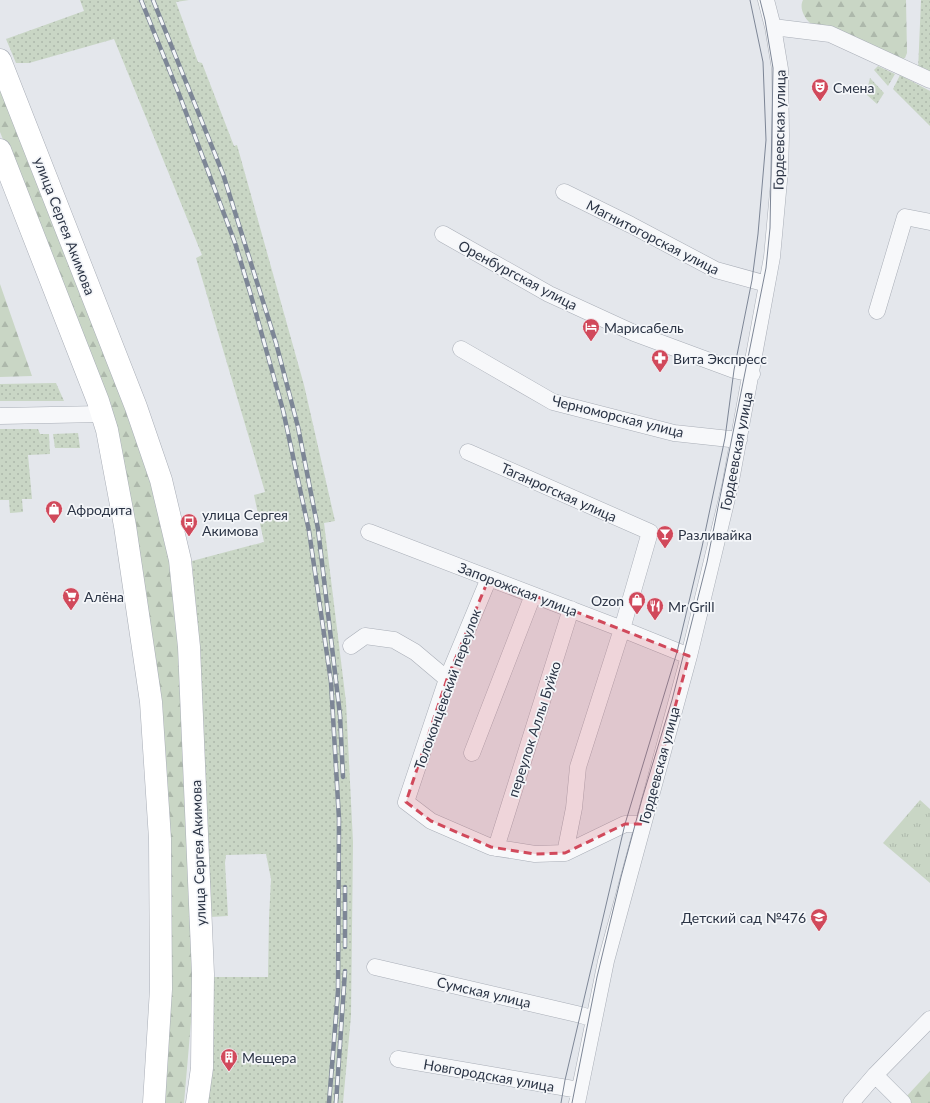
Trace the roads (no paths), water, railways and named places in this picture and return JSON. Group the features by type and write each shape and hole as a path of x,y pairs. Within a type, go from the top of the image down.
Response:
{"main road":[{"name":"улица Сергея Акимова","path":"0,60 136,408 161,480 180,560 189,647 203,974 202,1068 197,1103"},
{"path":"0,150 102,414 107,430 125,526 151,702 160,839 161,989 154,1103"}],"street":[{"name":"Гордеевская улица","path":"578,1097 606,961 642,824 689,656 730,486 752,374 772,257 782,136 780,69 773,27 766,0"},
{"path":"773,27 830,34 930,80"},
{"name":"Магнитогорская улица","path":"564,192 716,270 767,284"},
{"path":"877,311 905,217 930,222"},
{"name":"Оренбургская улица","path":"443,234 549,294 634,332 734,370 752,374"},
{"name":"Черноморская улица","path":"461,349 553,402 674,433 739,440"},
{"path":"0,416 102,414"},
{"name":"Таганрогская улица","path":"468,452 650,532 622,629"},
{"name":"Запорожская улица","path":"368,532 689,656"},
{"name":"Толоконцевский переулок","path":"489,578 447,680 406,802 431,822 496,848"},
{"path":"472,753 533,595"},
{"name":"переулок Аллы Буйко","path":"496,848 571,610"},
{"path":"565,853 574,808 578,767 622,629"},
{"path":"351,646 365,636 394,640 415,652 447,680"},
{"path":"496,848 535,854 565,853 625,824 642,824"},
{"name":"Сумская улица","path":"375,967 594,1019"},
{"path":"851,1103 875,1075 930,1019"},
{"name":"Новгородская улица","path":"398,1059 578,1097"},
{"path":"875,1075 903,1103"}],"tram line":[{"path":"561,1103 565,1080 625,824 677,652 702,547 725,438 734,370 752,280 758,234 766,140 763,62 750,0"},
{"path":"572,1103 597,977 621,877 642,799 672,700 707,562 766,268 770,228 773,68 760,0"}],"railway":[{"path":"141,0 179,94 235,243 283,410 309,531 331,682 339,819 338,991 329,1103"},
{"path":"153,0 223,174 276,343 298,427 318,529 340,715 343,777"},
{"path":"345,887 345,947"},
{"path":"336,1103 345,971"}],"place":[{"name":"Смена","path":"820,102"},
{"name":"Марисабель","path":"591,342"},
{"name":"Вита Экспресс","path":"660,373"},
{"name":"Афродита","path":"54,524"},
{"name":"улица Сергея Акимова","path":"189,537"},
{"name":"Разливайка","path":"665,549"},
{"name":"Алёна","path":"71,611"},
{"name":"Ozon","path":"637,615"},
{"name":"Mr Grill","path":"655,621"},
{"name":"Детский сад №476","path":"819,932"},
{"name":"Мещера","path":"229,1072"}]}
